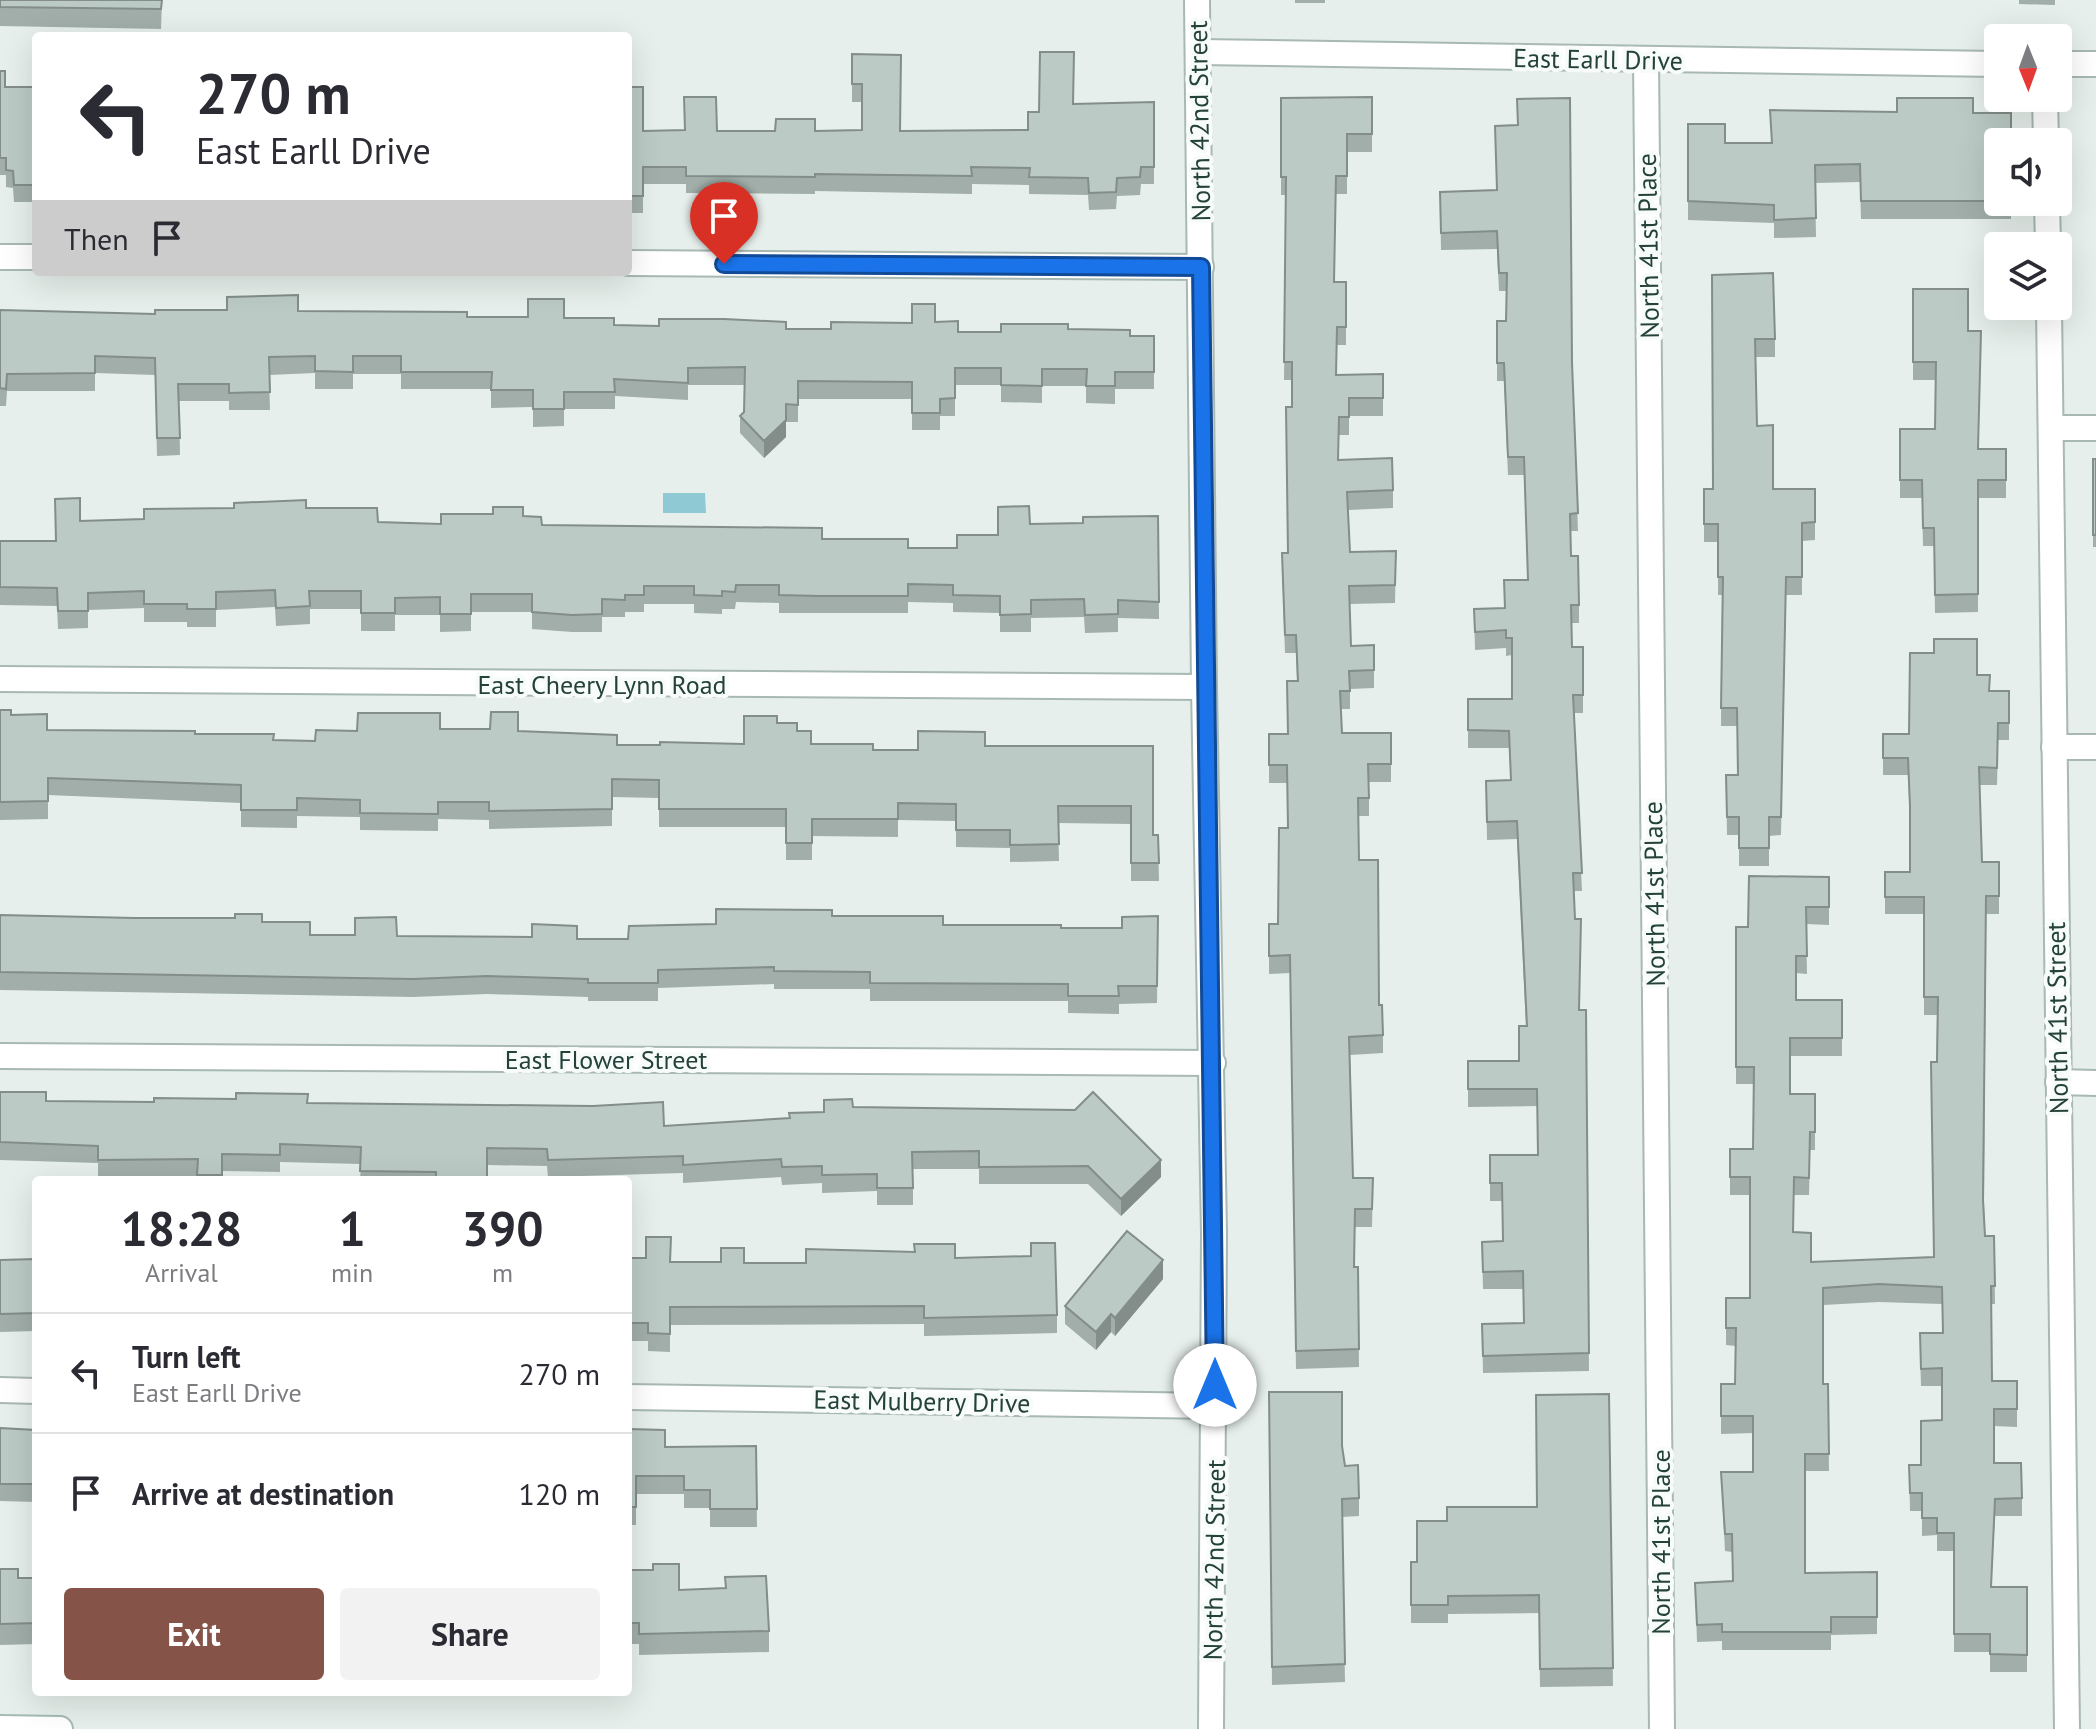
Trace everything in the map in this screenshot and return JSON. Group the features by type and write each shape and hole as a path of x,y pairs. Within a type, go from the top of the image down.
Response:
{"street":[{"name":"North 42nd Street","path":"1197,0 1204,687 1213,1063 1215,1406 1211,1729"},
{"name":"East Earll Drive","path":"1198,52 1984,64"},
{"name":"North 41st Place","path":"1646,60 1662,1729"},
{"path":"2072,64 2096,64"},
{"path":"0,257 32,257"},
{"path":"632,263 1201,267"},
{"name":"North 41st Street","path":"2049,320 2067,1729"},
{"path":"2052,428 2096,428"},
{"name":"East Cheery Lynn Road","path":"0,679 1204,687"},
{"path":"2054,747 2096,747"},
{"name":"East Flower Street","path":"0,1056 1213,1063"},
{"path":"2058,1082 2096,1083"},
{"path":"0,1390 32,1391"},
{"name":"East Mulberry Drive","path":"632,1397 1215,1406"},
{"path":"0,1728 60,1729"}],"water":[{"path":"663,493 705,493 706,513 663,513"}],"building":[{"path":"0,0 162,0 161,9 0,7"},
{"path":"1040,52 1074,52 1073,104 1154,102 1154,167 1141,167 1140,177 1117,178 1116,192 1089,193 1088,178 1029,177 1030,168 971,167 972,176 815,174 815,177 686,176 686,167 643,167 643,196 632,196 632,87 643,87 643,131 685,130 684,97 716,97 717,131 775,131 776,119 815,119 815,131 862,130 862,84 852,84 852,54 901,55 900,131 1028,130 1028,112 1039,112"},
{"path":"0,71 5,71 5,87 32,87 32,185 14,185 13,171 6,170 6,158 0,158"},
{"path":"1372,97 1372,134 1347,134 1347,176 1336,176 1334,282 1346,282 1346,327 1337,327 1336,375 1383,374 1383,398 1349,398 1349,417 1339,417 1338,460 1392,458 1393,490 1347,492 1350,552 1396,551 1395,585 1349,586 1351,646 1374,645 1374,670 1349,671 1350,691 1340,691 1342,733 1391,733 1391,764 1368,764 1369,798 1358,798 1359,860 1378,860 1379,1005 1382,1005 1383,1035 1349,1037 1353,1178 1373,1178 1372,1209 1355,1209 1354,1267 1358,1267 1359,1349 1296,1351 1290,955 1269,956 1269,924 1278,924 1279,828 1288,828 1287,765 1269,765 1269,734 1288,734 1287,681 1298,681 1296,635 1285,635 1282,553 1288,553 1286,407 1292,407 1292,362 1284,362 1286,177 1281,177 1281,98"},
{"path":"1570,98 1572,363 1578,513 1570,514 1571,556 1578,556 1579,605 1571,605 1572,647 1583,647 1583,695 1573,695 1582,873 1573,873 1575,919 1581,919 1579,1010 1586,1010 1589,1353 1483,1356 1482,1324 1524,1323 1523,1271 1483,1272 1482,1242 1503,1241 1502,1183 1490,1183 1490,1155 1538,1155 1537,1089 1468,1089 1468,1061 1519,1061 1519,1026 1527,1026 1517,821 1487,822 1486,781 1511,780 1509,731 1468,730 1468,699 1512,699 1512,638 1506,638 1506,630 1475,632 1474,609 1505,608 1504,580 1528,580 1524,457 1508,457 1504,363 1497,363 1497,321 1506,321 1507,273 1499,273 1497,231 1441,233 1440,192 1497,190 1495,126 1518,125 1517,99"},
{"path":"1897,98 1973,98 1973,113 2011,113 2011,128 1984,128 1984,201 1861,201 1860,164 1815,165 1816,218 1774,220 1774,205 1688,201 1688,124 1725,124 1725,143 1772,143 1770,110 1897,112"},
{"path":"1773,273 1775,339 1755,339 1757,426 1773,425 1773,489 1815,489 1815,522 1802,523 1802,577 1786,577 1781,817 1769,817 1769,848 1739,848 1739,817 1727,817 1726,775 1738,775 1737,708 1721,708 1723,577 1718,577 1718,524 1704,524 1704,489 1713,489 1712,275"},
{"path":"1913,289 1968,289 1968,331 1981,331 1978,449 2006,449 2006,480 1978,480 1978,594 1935,595 1934,528 1923,528 1922,480 1900,480 1900,429 1935,429 1936,362 1913,362"},
{"path":"298,295 298,311 467,312 467,317 528,317 528,299 564,299 564,318 614,318 614,325 659,326 659,319 724,319 786,322 786,329 831,329 831,322 912,323 912,304 935,304 935,322 958,321 958,332 1001,332 1001,324 1068,324 1068,329 1130,330 1130,336 1154,336 1154,372 1115,372 1115,386 1086,386 1087,369 1042,369 1042,386 1001,385 1001,368 955,368 955,398 940,399 940,413 912,413 912,382 798,381 798,405 786,404 786,420 764,441 740,416 744,412 745,367 688,368 688,383 614,379 615,392 564,392 564,409 533,409 533,390 491,390 492,372 401,372 401,356 353,356 353,372 315,371 315,356 269,357 270,392 229,393 229,384 178,384 180,438 157,438 155,358 95,356 95,373 7,374 6,389 0,388 0,310 155,314 155,310 227,310 227,297"},
{"path":"2093,459 2096,459 2096,535 2093,535"},
{"path":"80,498 80,521 144,519 144,509 234,508 234,503 306,500 306,508 377,508 378,522 441,524 441,514 493,514 493,507 523,507 523,516 541,517 542,525 822,528 822,539 908,539 908,548 957,548 957,535 998,535 998,507 1029,506 1030,524 1083,523 1083,517 1158,516 1159,602 1118,600 1118,614 1085,615 1084,599 1031,600 1031,614 1000,615 1000,596 953,595 953,585 908,584 908,596 820,596 779,595 779,585 736,585 735,592 722,591 722,596 694,595 694,586 644,586 644,595 625,595 625,600 602,599 602,614 532,612 532,594 471,594 471,614 440,614 440,597 395,598 395,613 361,613 361,591 309,591 310,606 276,608 275,590 216,592 216,609 187,609 187,604 144,604 144,591 88,593 88,611 58,611 57,588 0,587 0,541 56,541 55,499"},
{"path":"1934,639 1977,639 1977,675 1990,675 1989,691 2009,691 2009,723 1998,723 1997,768 1979,767 1982,862 1999,862 1999,896 1986,896 1983,1200 1985,1236 1994,1236 1992,1381 2017,1381 2017,1409 1994,1409 1994,1463 2021,1463 2022,1498 1995,1499 1991,1587 2027,1587 2027,1655 1990,1654 1990,1634 1954,1634 1954,1533 1937,1533 1937,1518 1922,1518 1922,1493 1910,1493 1909,1465 1921,1465 1921,1421 1942,1420 1942,1368 1921,1369 1920,1333 1943,1333 1942,1287 1879,1284 1823,1288 1823,1384 1828,1384 1829,1454 1805,1454 1805,1573 1877,1572 1877,1617 1831,1617 1831,1632 1722,1632 1722,1624 1697,1625 1695,1583 1733,1581 1732,1534 1725,1534 1721,1472 1753,1472 1753,1416 1721,1416 1721,1384 1735,1384 1736,1328 1726,1328 1726,1298 1750,1298 1750,1177 1730,1177 1730,1149 1753,1149 1754,1067 1736,1067 1736,927 1748,927 1749,876 1829,877 1829,907 1806,907 1807,956 1796,956 1796,1000 1842,1000 1842,1038 1790,1038 1790,1094 1815,1094 1815,1132 1810,1132 1809,1178 1794,1177 1793,1232 1811,1233 1811,1262 1934,1257 1931,1062 1937,1062 1938,997 1924,997 1924,897 1885,897 1885,872 1910,872 1910,806 1908,758 1883,758 1883,734 1909,734 1910,653 1934,653"},
{"path":"0,710 11,710 11,715 47,714 47,730 274,734 273,740 315,741 316,730 357,731 358,713 440,713 440,729 490,729 491,712 518,712 518,731 617,735 617,745 660,745 660,742 744,744 744,716 777,716 777,723 797,723 797,731 811,731 811,744 873,744 873,750 918,750 918,731 985,732 985,746 1153,746 1153,835 1158,835 1159,863 1131,863 1131,806 1058,806 1059,844 1010,845 1010,830 956,830 956,804 898,803 898,819 812,819 812,843 786,843 786,809 659,809 659,780 612,779 612,809 489,811 489,802 438,802 438,814 360,813 360,800 297,798 297,810 241,810 241,785 48,778 48,801 0,802"},
{"path":"716,909 832,910 832,916 943,916 943,925 1061,925 1061,928 1122,928 1122,917 1158,916 1157,986 1118,986 1119,996 1068,996 1068,984 870,983 870,972 774,971 774,967 658,970 658,983 588,983 588,979 487,976 413,979 0,972 0,915 235,918 235,914 262,914 262,922 310,922 310,935 355,935 355,918 396,917 397,936 532,937 532,924 577,926 577,939 628,939 629,926 716,924"},
{"path":"0,1092 46,1092 46,1101 236,1099 236,1093 308,1094 307,1103 593,1106 663,1102 664,1126 790,1118 789,1113 824,1112 824,1100 852,1099 853,1107 1075,1110 1093,1092 1161,1160 1121,1199 1088,1166 979,1167 979,1151 912,1152 913,1188 877,1188 877,1174 822,1175 822,1166 782,1167 781,1159 683,1165 683,1156 548,1160 547,1149 487,1148 487,1176 436,1176 436,1172 360,1171 361,1147 280,1144 280,1155 222,1154 222,1175 197,1175 198,1159 98,1160 98,1146 0,1142"},
{"path":"1127,1231 1163,1260 1115,1318 1111,1314 1096,1332 1065,1306"},
{"path":"646,1237 671,1237 670,1262 721,1262 721,1248 744,1248 744,1263 806,1263 806,1249 915,1252 914,1244 955,1244 955,1258 1031,1256 1031,1243 1055,1243 1057,1315 924,1318 924,1306 670,1307 670,1334 648,1333 648,1323 632,1323 632,1258 646,1258"},
{"path":"32,1259 32,1313 0,1314 0,1260"},
{"path":"1269,1392 1342,1392 1345,1466 1358,1465 1359,1498 1342,1499 1345,1664 1272,1667"},
{"path":"1609,1394 1613,1668 1540,1669 1539,1595 1448,1596 1448,1605 1411,1605 1411,1562 1417,1562 1417,1521 1447,1521 1447,1507 1537,1507 1536,1395"},
{"path":"0,1428 32,1430 32,1484 0,1484"},
{"path":"632,1429 665,1430 665,1447 756,1446 757,1509 710,1509 710,1490 684,1490 684,1476 636,1476 636,1507 632,1507"},
{"path":"653,1564 679,1564 679,1590 726,1588 725,1577 766,1576 769,1631 639,1634 639,1623 632,1623 632,1570 653,1570"},
{"path":"0,1569 18,1569 18,1578 32,1578 32,1623 0,1624"}],"route":[{"path":"724,264 1201,267 1203,658 1213,1063 1215,1385"}]}
